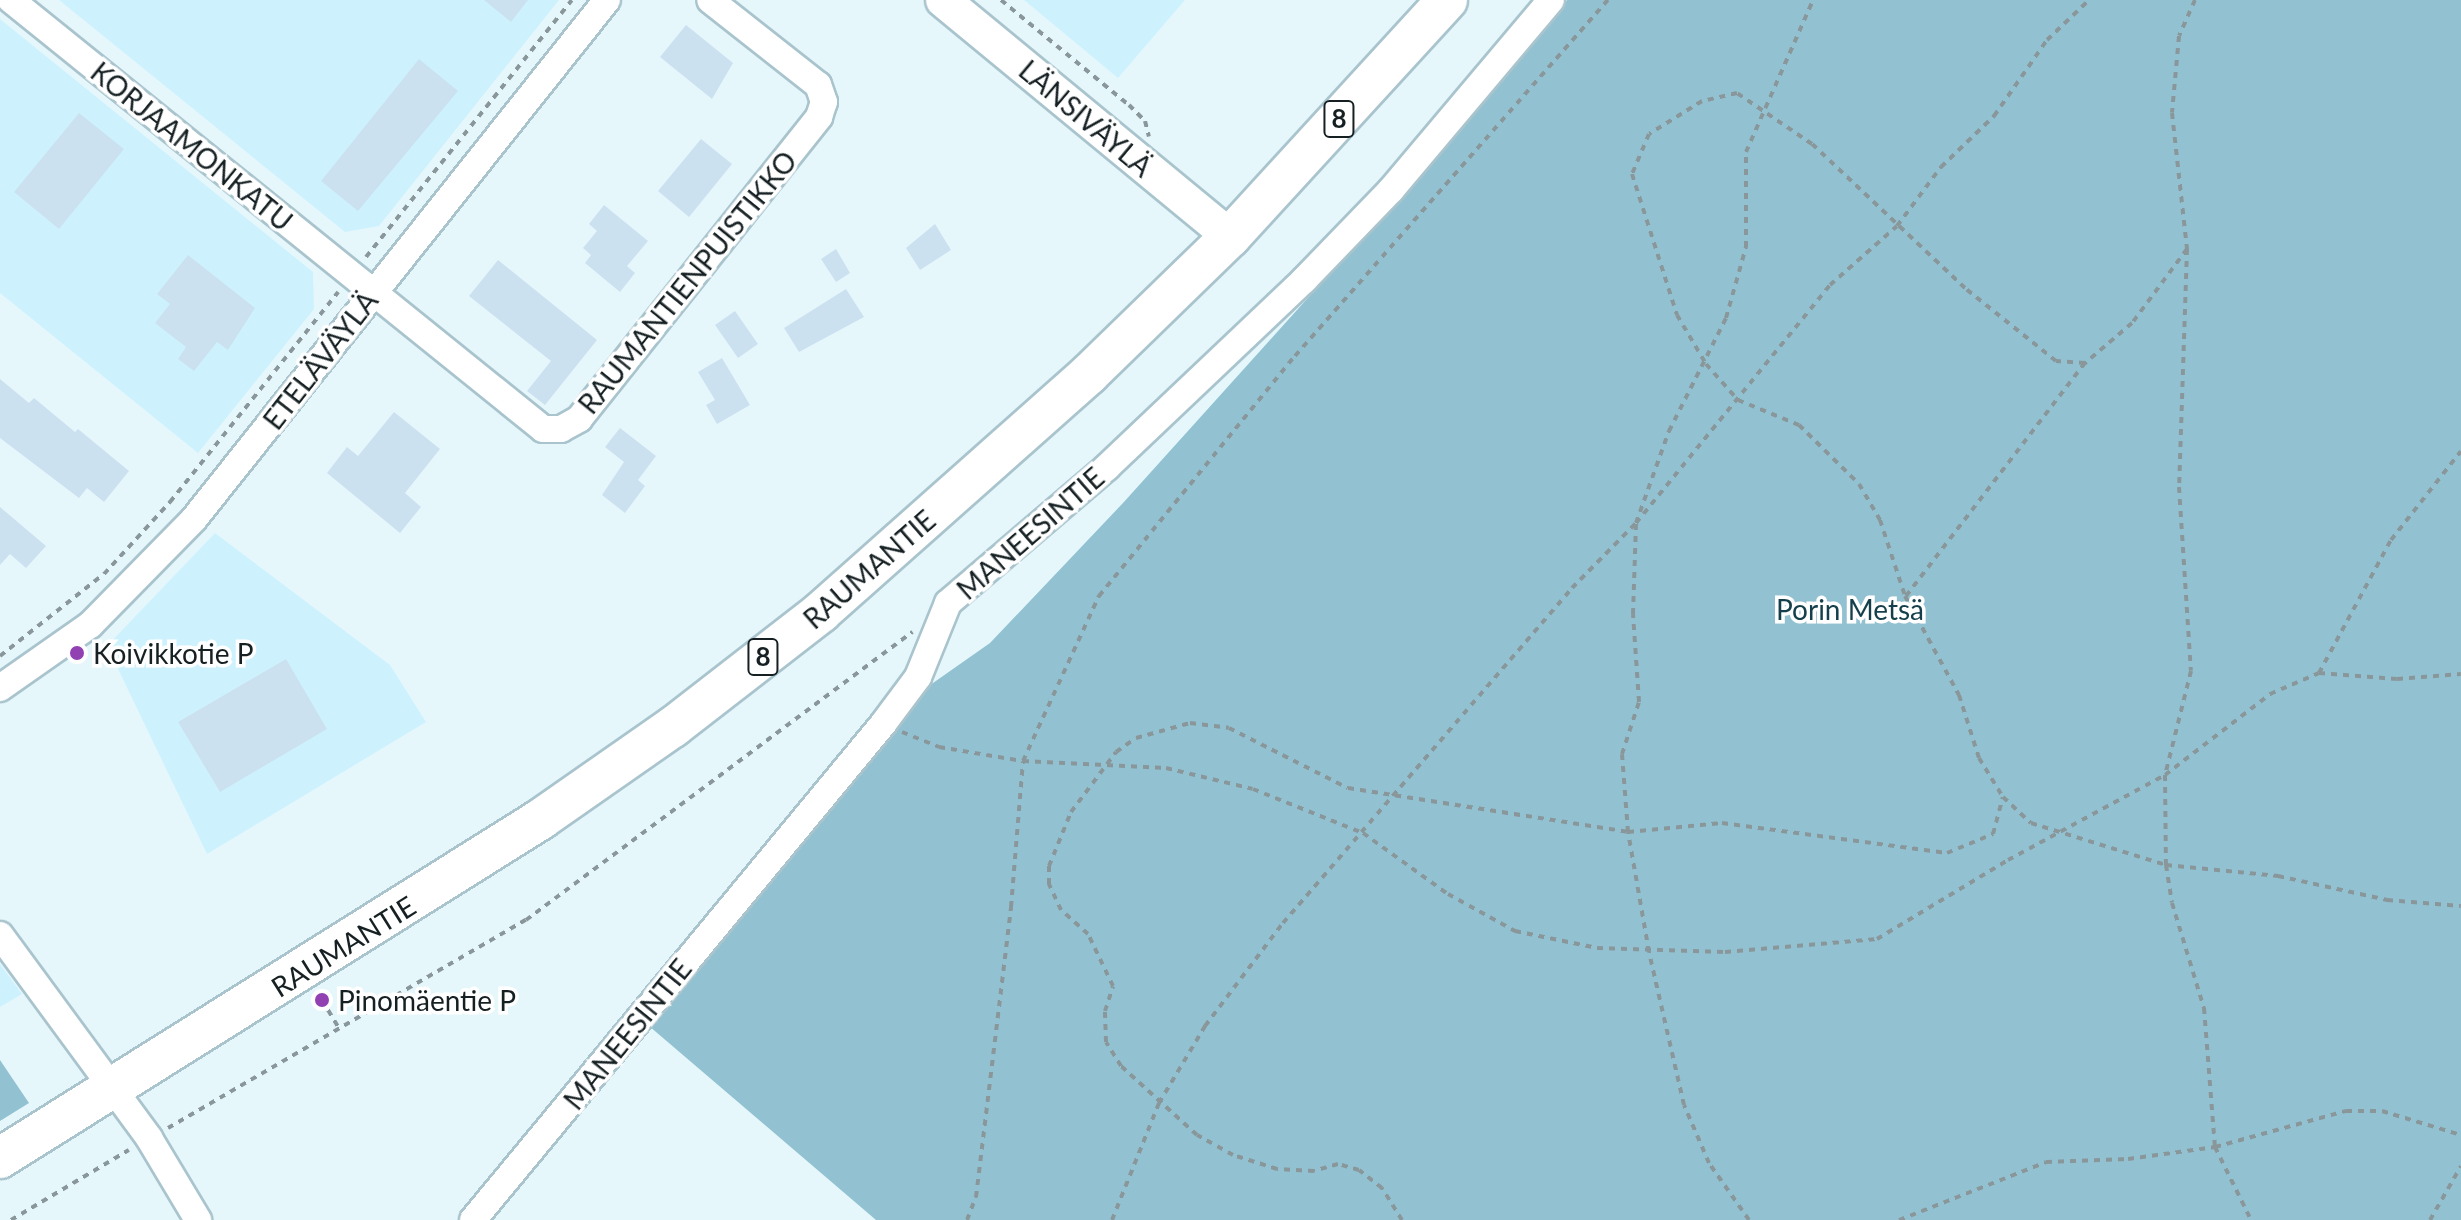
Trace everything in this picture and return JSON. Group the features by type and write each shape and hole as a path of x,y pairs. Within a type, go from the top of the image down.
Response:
{"highway":[{"name":"RAUMANTIE","path":"0,1158 474,863 673,727 845,592 1089,374 1230,237 1447,0"}],"main road":[{"name":"LÄNSIVÄYLÄ","path":"943,0 1230,237"}],"street":[{"name":"KORJAAMONKATU","path":"11,0 374,292"},
{"name":"ETELÄVÄYLÄ","path":"0,688 90,625 194,519 607,0"},
{"name":"RAUMANTIENPUISTIKKO","path":"374,292 543,429 561,429 579,419 819,117 824,102 818,85 710,0"},
{"name":"MANEESINTIE","path":"473,1220 883,724 918,677 948,603 1107,467 1304,280 1391,190 1551,0"},
{"path":"0,935 149,1138 198,1220"}],"path":[{"path":"0,656 104,574 170,502 572,0"},
{"path":"1001,0 1145,121 1150,133 1141,163"},
{"path":"967,1220 976,1197 1011,907 1023,761 1099,596 1295,356 1608,0"},
{"path":"1749,1220 1709,1163 1684,1105 1649,952 1628,832 1622,754 1639,702 1633,614 1636,523 1669,431 1706,364 1726,318 1746,247 1746,152 1762,109 1813,0"},
{"path":"1112,1220 1159,1103 1205,1026 1283,923 1572,588 1636,523 1830,285 1897,226 1941,167 1994,116 2047,40 2089,0"},
{"path":"2195,0 2179,36 2172,113 2187,249 2179,487 2191,671 2165,775 2166,865 2172,903 2204,1008 2215,1147 2251,1220"},
{"path":"2085,363 2056,361 1897,226 1812,144 1737,93 1675,114 1649,134 1632,174 1677,315 1706,364 1738,400 1799,425 1833,452 1880,520 1905,596 1959,695 1979,758 2003,797 2031,823 2166,865 2278,876 2387,900 2461,906"},
{"path":"1905,596 2085,363 2132,323 2187,249"},
{"path":"2319,673 2391,540 2461,451"},
{"path":"11,1220 526,920 838,691 948,603"},
{"path":"883,724 939,747 1023,761 1166,768 1253,789 1363,833 1448,894 1515,931 1649,952 1725,952 1877,939 2057,833 2165,775 2234,717 2270,694 2319,673 2397,679 2461,674"},
{"path":"1402,1220 1382,1188 1359,1170 1338,1164 1314,1171 1277,1169 1233,1155 1197,1135 1121,1066 1106,1042 1105,1011 1113,986 1088,934 1061,910 1049,884 1049,866 1071,812 1103,767 1136,738 1190,723 1229,728 1348,788 1509,810 1579,828 1628,832 1722,823 1947,853 1993,834 2003,797"},
{"path":"322,1000 340,1030"},
{"path":"1899,1220 2046,1162 2128,1159 2215,1147 2346,1111 2382,1111 2461,1135"},
{"path":"2430,1220 2461,1166"}],"shaded area":[{"path":"59,0 559,0 379,226 345,232"},
{"path":"1024,0 1185,0 1118,78"},
{"path":"0,19 313,272 314,309 198,453 0,293"},
{"path":"215,533 390,665 426,722 207,854 107,646"},
{"path":"0,964 22,994 0,1007"}],"green space":[{"name":"Porin Metsä","path":"1567,0 2461,0 2461,1220 876,1220 649,1026 923,690 990,643 1123,503 1397,199"},
{"path":"0,1060 29,1103 0,1121"}],"building":[{"path":"484,0 528,0 511,22"},
{"path":"686,25 733,63 712,99 660,57"},
{"path":"419,59 458,91 358,211 321,181"},
{"path":"79,113 124,149 59,229 14,192"},
{"path":"701,139 732,164 689,217 658,191"},
{"path":"604,205 648,241 627,266 635,273 620,292 585,263 591,255 583,248 597,231 589,224"},
{"path":"935,224 951,250 920,270 906,248"},
{"path":"836,249 850,273 836,282 821,259"},
{"path":"188,255 255,308 228,350 217,342 194,371 178,359 186,347 155,323 170,304 157,294"},
{"path":"498,260 597,340 545,405 527,391 551,361 469,296"},
{"path":"846,289 864,317 799,352 784,328"},
{"path":"735,311 758,344 738,358 715,325"},
{"path":"722,358 750,405 717,424 706,405 715,400 698,372"},
{"path":"0,379 29,403 34,398 75,432 78,429 129,471 104,502 87,488 79,498 0,438"},
{"path":"394,412 440,449 405,493 421,507 400,533 327,473 347,447 358,456"},
{"path":"620,428 656,456 638,480 645,486 625,513 602,495 624,462 605,447"},
{"path":"0,507 46,546 26,568 10,554 0,565"},
{"path":"286,659 327,729 220,792 178,722"}],"place":[{"name":"Koivikkotie P","path":"77,653"},
{"name":"Pinomäentie P","path":"322,1000"}]}
